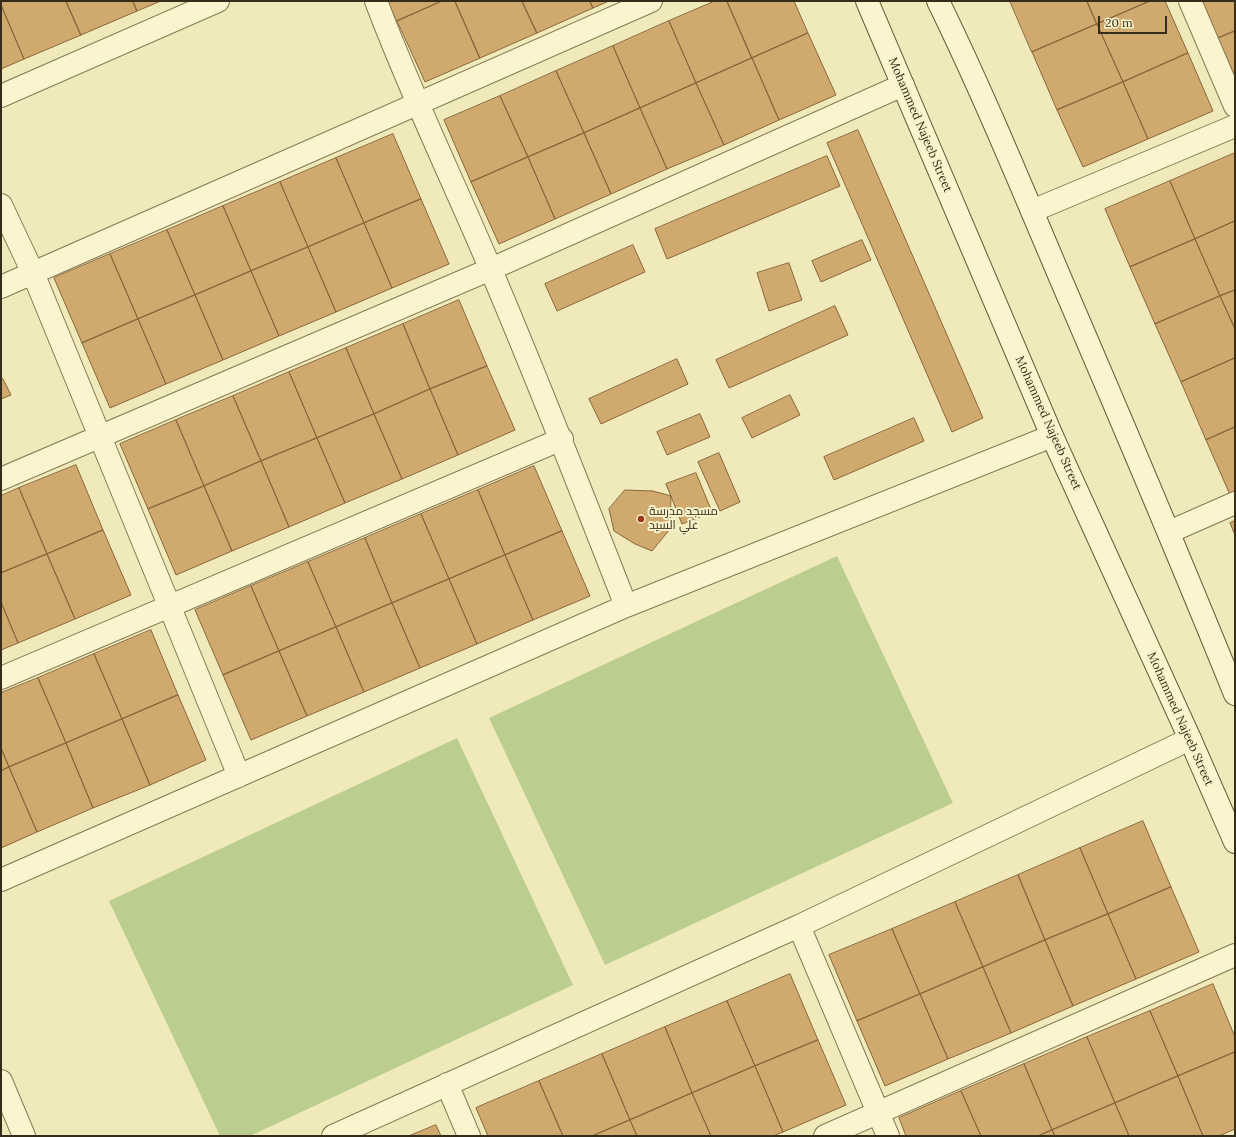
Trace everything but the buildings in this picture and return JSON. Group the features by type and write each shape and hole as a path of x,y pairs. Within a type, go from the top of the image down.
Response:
{"street":[{"path":"1,96 218,1"},
{"path":"376,1 491,269 562,440 626,606"},
{"path":"1,287 651,1"},
{"name":"Mohammed Najeeb Street","path":"867,1 1052,436 1190,739 1235,842"},
{"path":"938,1 966,58 1032,211 1169,532 1235,694"},
{"path":"1190,1 1235,106"},
{"path":"1,479 491,269 903,85"},
{"path":"1032,211 1235,126"},
{"path":"1,205 32,273 239,776"},
{"path":"1,880 626,606 1052,436"},
{"path":"1,678 562,440"},
{"path":"1169,532 1235,503"},
{"path":"333,1136 799,926 1190,739"},
{"path":"799,926 888,1136"},
{"path":"825,1136 1235,955"},
{"path":"1,1081 24,1136"},
{"path":"447,1084 469,1136"}],"green space":[{"path":"837,556 953,803 605,965 489,718"},
{"path":"457,738 573,985 250,1136 220,1136 109,901"}],"place":[{"name":"مسجد مدرسة علي السيد","path":"641,519"}]}
